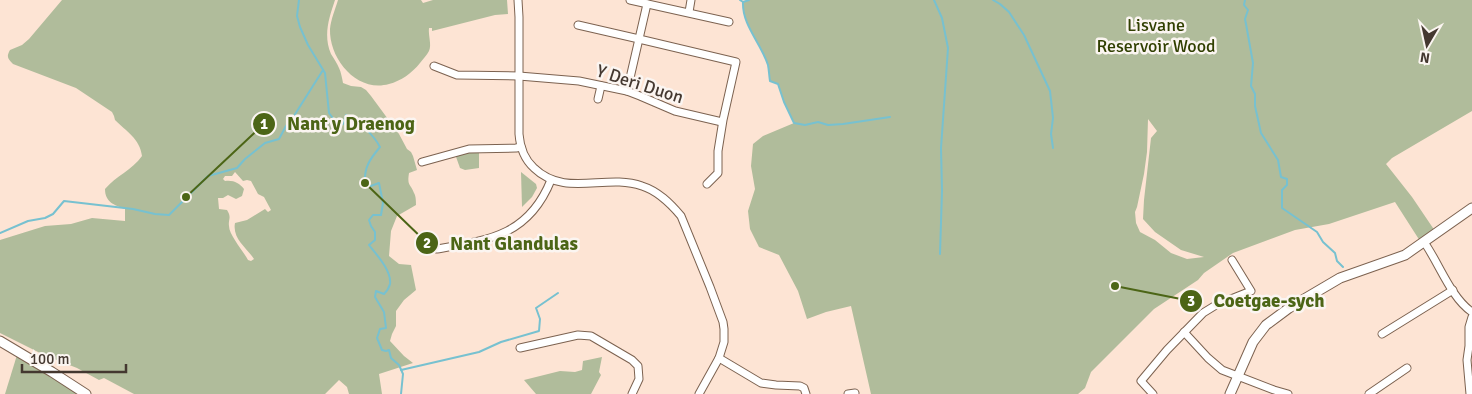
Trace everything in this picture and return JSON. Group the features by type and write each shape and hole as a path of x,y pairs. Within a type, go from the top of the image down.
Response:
{"main road":[{"path":"1230,394 1253,342 1272,320 1340,278 1405,255 1472,208"},
{"path":"0,341 24,354 86,394"}],"street":[{"path":"518,0 519,134 521,147 532,166 551,180 565,183 630,183 652,190 673,206 683,222 723,322 724,342 719,358 699,394"},
{"path":"630,0 729,22"},
{"path":"689,12 691,0"},
{"path":"627,91 647,4"},
{"path":"578,25 736,62 722,122 718,152 718,172 707,184"},
{"name":"Y Deri Duon","path":"434,66 458,75 569,79 627,91 675,112 722,122"},
{"path":"598,99 601,86"},
{"path":"422,162 469,149 521,147"},
{"path":"437,249 491,239 514,228 536,208 551,180"},
{"path":"1424,242 1460,302 1472,312"},
{"path":"1153,394 1141,381 1167,350 1203,313 1250,291 1232,260"},
{"path":"1382,334 1453,290"},
{"path":"1470,394 1468,360 1469,327 1472,318"},
{"path":"1184,332 1222,370 1288,394"},
{"path":"520,348 578,335 591,336 632,360 638,366 639,379 632,394"},
{"path":"719,358 762,382 776,385 800,386 804,388 806,394"},
{"path":"1369,394 1407,368"}],"green space":[{"path":"62,0 335,0 329,20 327,40 331,54 340,70 343,83 366,90 411,152 417,170 409,173 408,180 415,196 416,205 397,216 391,231 389,256 399,264 411,265 416,290 404,300 396,311 396,326 390,341 413,363 379,374 382,394 349,394 347,387 339,380 325,394 134,394 104,378 99,380 0,333 0,240 45,226 71,224 92,218 125,221 125,209 108,200 105,189 142,156 135,140 115,120 112,112 76,88 11,62 8,56 10,50 22,45","holes":["235,172 243,181 251,181 258,194 264,197 271,210 268,212 265,209 247,220 235,223 238,239 254,259 251,261 248,260 231,234 227,210 219,209 218,198 228,195 236,199 242,196 244,189 236,182 225,181 223,179 225,176 232,176"]},
{"path":"338,0 421,0 423,3 433,0 507,0 508,14 495,15 432,31 432,28 429,28 430,49 417,67 398,81 377,85 366,83 356,78 347,71 334,52 330,29"},
{"name":"Lisvane Reservoir Wood","path":"749,0 1472,0 1472,111 1392,158 1386,164 1412,197 1435,231 1420,241 1395,202 1329,224 1295,230 1233,253 1204,273 1198,280 1154,309 1091,372 1085,388 1078,394 871,394 851,306 807,319 798,291 779,255 759,247 750,229 748,211 755,189 751,166 753,144 763,136 794,123 778,84 770,81 768,65 749,26 743,2","holes":["1148,119 1157,131 1151,138 1143,219 1155,232 1181,250 1204,257 1187,259 1171,253 1155,240 1140,232 1136,223 1135,212 1147,152"]},
{"path":"479,150 479,168 465,170 460,168 455,154"},
{"path":"521,172 536,184 537,188 532,197 522,207"},
{"path":"17,355 78,394 5,394"},
{"path":"602,357 599,372 601,375 591,394 536,394 524,380 560,371 575,372 582,370 583,361"}],"waterway":[{"path":"299,0 297,16 300,27 308,45 325,73 329,113 338,125 343,124 346,115 356,121 369,132 380,147 368,164 365,177 365,183 371,186 379,183 383,203 381,215 373,215 369,220 375,232 375,240 369,245 389,274 390,284 387,291 384,294 376,291 375,297 384,312 386,328 380,329 377,338 382,350 389,350 391,358 399,365 403,374 401,394"},
{"path":"740,0 743,2 749,0"},
{"path":"934,0 942,18 948,48 941,148 940,254"},
{"path":"993,0 1009,12 1024,35 1050,91 1053,118 1051,134 1053,148"},
{"path":"1245,0 1244,5 1248,10 1245,19 1253,63 1251,86 1255,94 1255,106 1261,133 1278,160 1281,177 1287,179 1287,185 1282,190 1282,208 1317,232 1323,242 1335,253 1337,261 1343,267"},
{"path":"743,2 749,26 768,65 770,81 778,84 794,123 805,125 818,122 828,125 890,117"},
{"path":"0,233 28,221 45,218 53,214 64,201 169,215 208,176 237,168 265,143 279,139 323,70"},
{"path":"401,370 479,352 501,342 539,331 540,319 536,308 558,293"}],"place":[{"name":"Nant Glandulas","path":"365,183"},
{"name":"Nant y Draenog","path":"186,197"},
{"name":"Coetgae-sych","path":"1115,286"}]}
